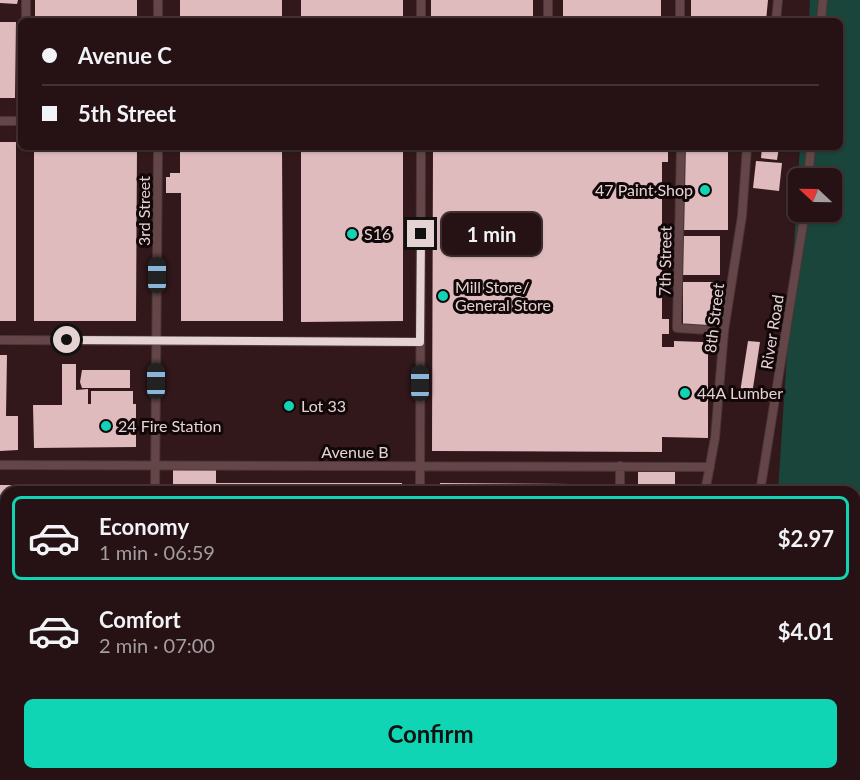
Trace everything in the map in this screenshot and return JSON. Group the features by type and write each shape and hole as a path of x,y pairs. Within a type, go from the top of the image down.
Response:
{"lane":[{"path":"26,0 26,18"},
{"path":"158,0 158,18"},
{"path":"421,0 421,18"},
{"path":"548,0 548,18"},
{"path":"680,0 680,18"},
{"path":"776,18 778,0"},
{"path":"821,18 823,0"},
{"path":"0,121 18,121"},
{"name":"3rd Street","path":"155,486 158,150"},
{"path":"420,486 421,150"},
{"name":"7th Street","path":"681,150 677,328 724,331"},
{"name":"8th Street","path":"706,486 715,438 724,331 742,216 747,150"},
{"path":"809,168 811,150"},
{"name":"River Road","path":"761,486 803,222"},
{"path":"0,340 420,342"},
{"name":"Avenue B","path":"0,465 710,466"},
{"path":"620,466 620,486"}],"shaded area":[{"path":"810,0 860,0 860,486 778,486 795,222 842,222 842,168 799,168 800,150 843,150 843,18 809,18"}],"building":[{"path":"0,0 18,0 17,4 0,3"},
{"path":"35,0 137,0 137,18 35,18"},
{"path":"180,0 282,0 282,18 180,18"},
{"path":"301,0 403,0 403,18 301,18"},
{"path":"431,0 533,0 533,18 431,18"},
{"path":"563,0 661,0 661,18 563,18"},
{"path":"691,0 768,0 766,18 691,18"},
{"path":"0,22 16,22 15,98 0,98"},
{"path":"0,142 16,142 16,321 0,321"},
{"path":"34,150 137,150 136,321 34,321"},
{"path":"180,150 282,150 283,321 181,321 181,193 166,193 166,177 170,177 170,173 180,173"},
{"name":"S16","path":"301,150 403,150 403,321 301,322"},
{"path":"433,150 668,150 668,162 662,162 662,319 669,319 669,334 662,334 662,347 674,347 674,341 703,342 704,348 708,348 708,438 662,437 662,452 432,451"},
{"name":"47 Paint Shop","path":"683,150 728,150 728,230 683,230"},
{"path":"762,150 779,150 777,160 761,158"},
{"path":"756,161 782,163 779,191 753,188"},
{"path":"683,236 720,236 720,275 683,275"},
{"path":"683,282 714,282 713,327 683,326"},
{"path":"748,341 760,342 751,401 739,399"},
{"path":"0,355 7,355 6,416 18,416 18,450 0,451"},
{"path":"62,364 76,364 76,390 88,389 88,404 91,404 91,391 133,391 133,404 136,404 136,447 34,448 33,405 62,405"},
{"path":"82,370 130,370 130,388 82,388 80,382"},
{"path":"173,469 216,469 216,483 402,483 402,486 173,486"},
{"path":"638,472 675,472 675,486 638,486"},
{"path":"440,483 573,484 573,486 440,486"},
{"path":"0,485 136,485 136,486"}],"place":[{"name":"47 Paint Shop","path":"705,190"},
{"name":"S16","path":"352,234"},
{"name":"Mill Store/ General Store","path":"443,296"},
{"name":"44A Lumber","path":"685,393"},
{"name":"Lot 33","path":"289,406"},
{"name":"24 Fire Station","path":"106,426"}],"route":[{"path":"67,340 420,342 421,234"}]}
